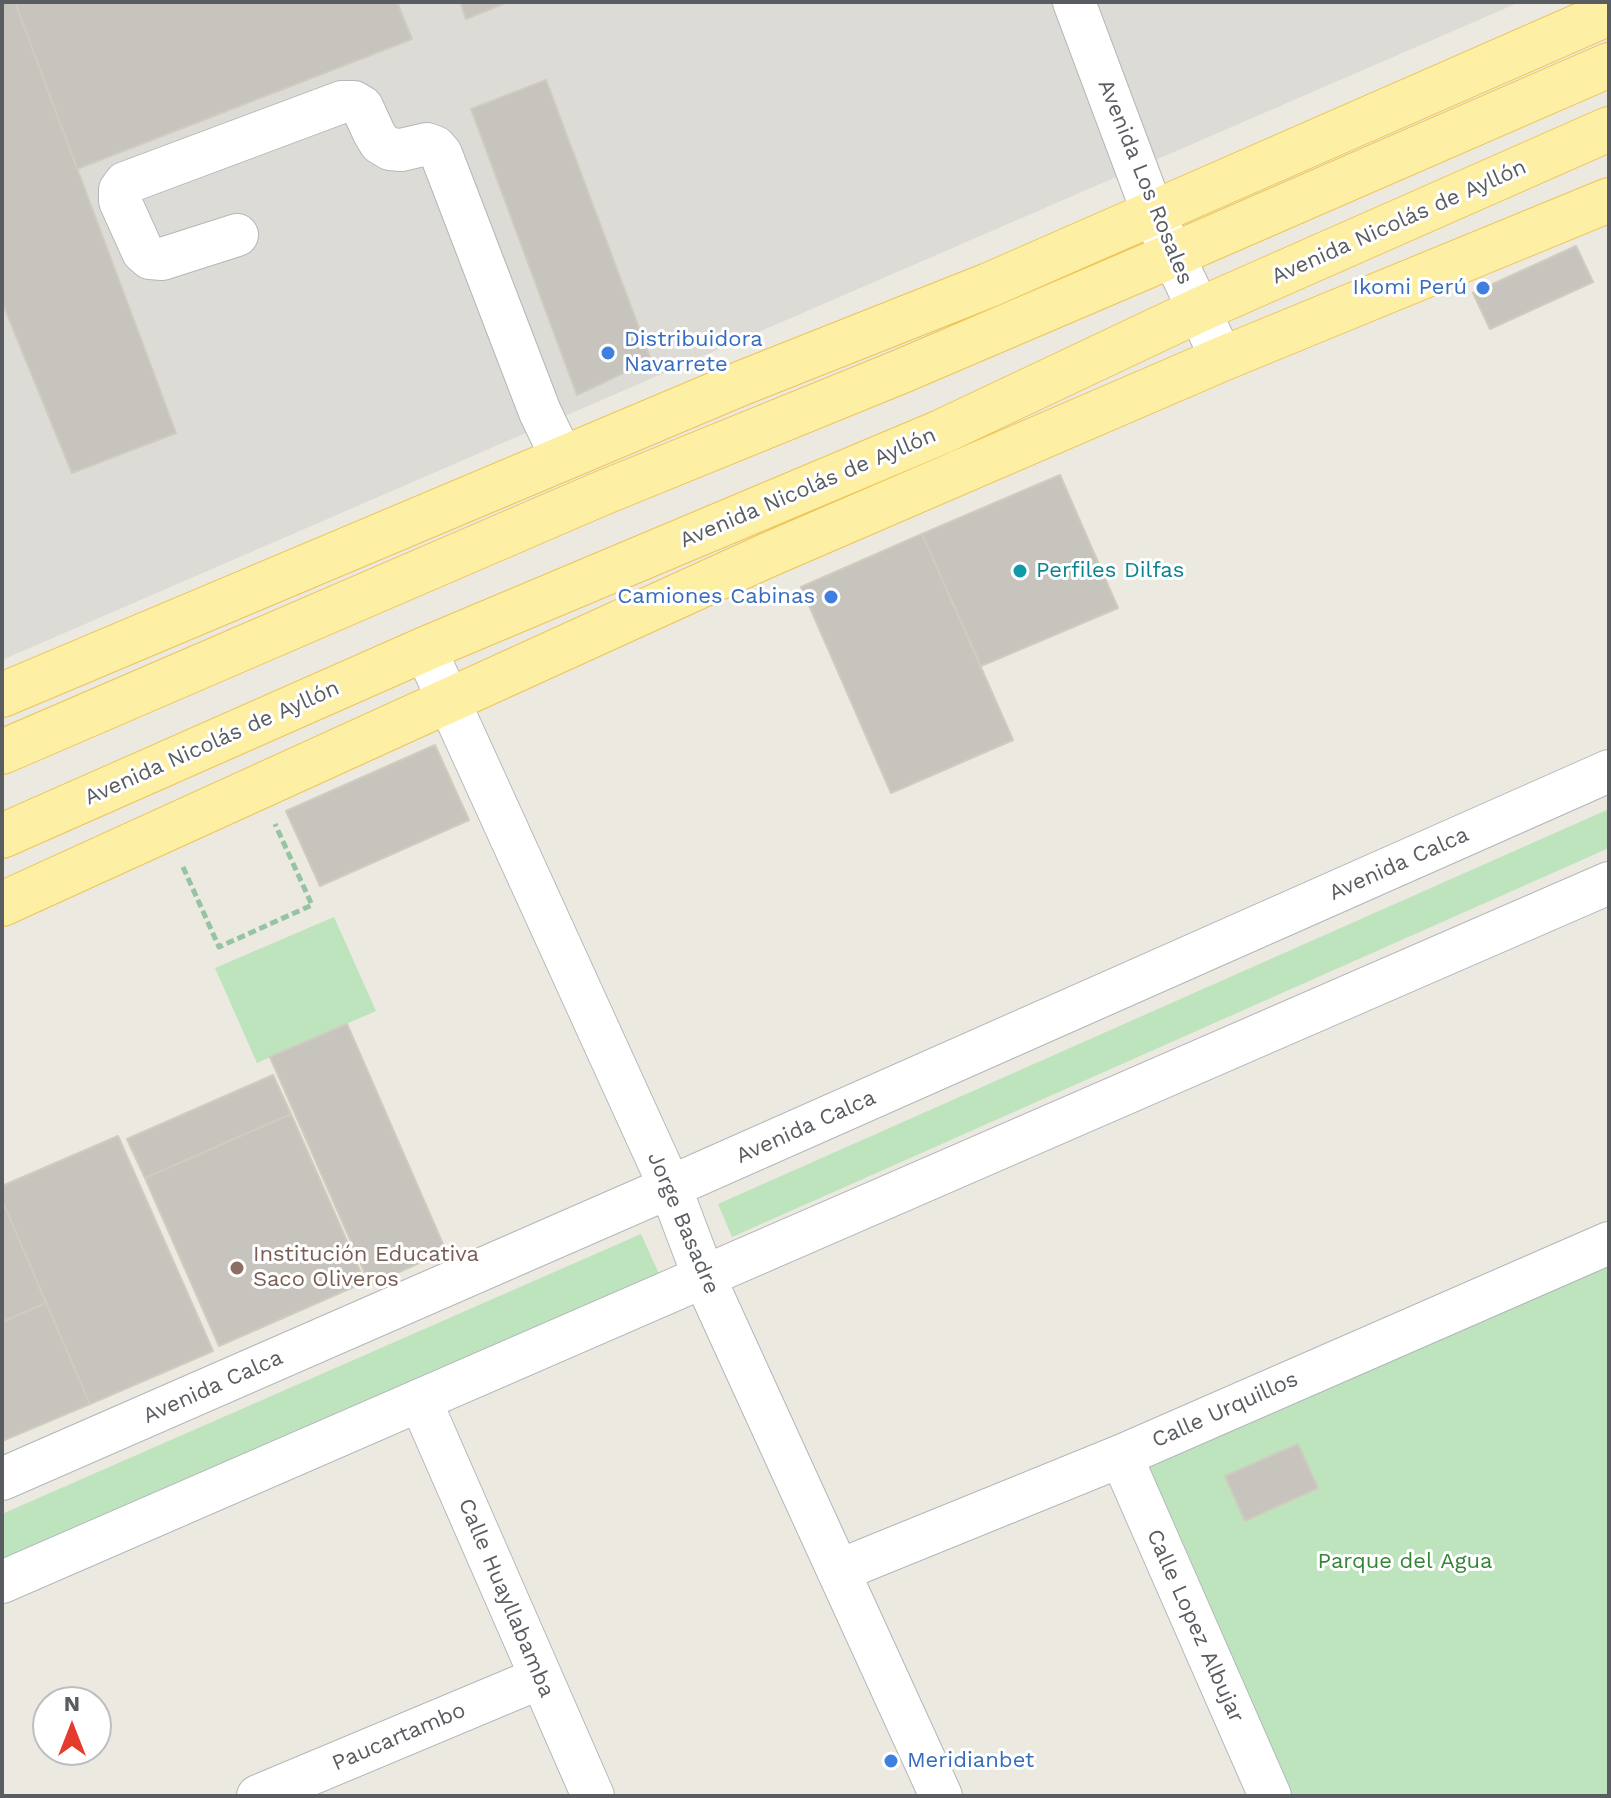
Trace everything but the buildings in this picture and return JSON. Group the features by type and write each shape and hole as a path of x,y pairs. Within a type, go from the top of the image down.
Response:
{"main road":[{"path":"2,695 742,383 989,285 1609,13"},
{"path":"2,752 600,494 902,371 1609,65"},
{"name":"Avenida Nicolás de Ayllón","path":"2,836 425,649 941,432 1199,310 1609,129"},
{"name":"Avenida Nicolás de Ayllón","path":"2,904 768,555 1222,359 1609,200"},
{"path":"902,371 989,285"},
{"path":"768,555 941,432"}],"street":[{"name":"Avenida Los Rosales","path":"1074,2 1153,213 1222,359"},
{"path":"237,235 162,259 150,258 143,252 120,201 120,190 125,183 342,102 354,102 362,107 380,143 390,149 401,150 427,144 435,147 441,154 540,412 562,458"},
{"name":"Jorge Basadre","path":"425,649 670,1187 704,1277 941,1796"},
{"name":"Avenida Calca","path":"2,1479 1609,771"},
{"path":"2,1582 1609,883"},
{"name":"Calle Urquillos","path":"838,1571 1121,1456 1609,1243"},
{"name":"Calle Huayllabamba","path":"420,1400 593,1796"},
{"name":"Calle Lopez Albujar","path":"1121,1456 1270,1796"},
{"name":"Paucartambo","path":"264,1795 540,1678"}],"path":[{"path":"166,830 219,947 312,905 258,788"}],"shaded area":[{"path":"2,2 1520,2 2,660"}],"green space":[{"path":"1609,809 1609,848 732,1237 718,1204"},
{"path":"334,917 376,1011 257,1063 215,968"},
{"path":"641,1234 660,1276 2,1564 2,1514"},
{"name":"Parque del Agua","path":"1609,1255 1609,1796 1288,1796 1136,1457"}],"place":[{"name":"Ikomi Perú","path":"1483,288"},
{"name":"Distribuidora Navarrete","path":"608,353"},
{"name":"Perfiles Dilfas","path":"1020,571"},
{"name":"Camiones Cabinas","path":"831,597"},
{"name":"Institución Educativa Saco Oliveros","path":"237,1268"},
{"name":"Meridianbet","path":"891,1761"}]}
